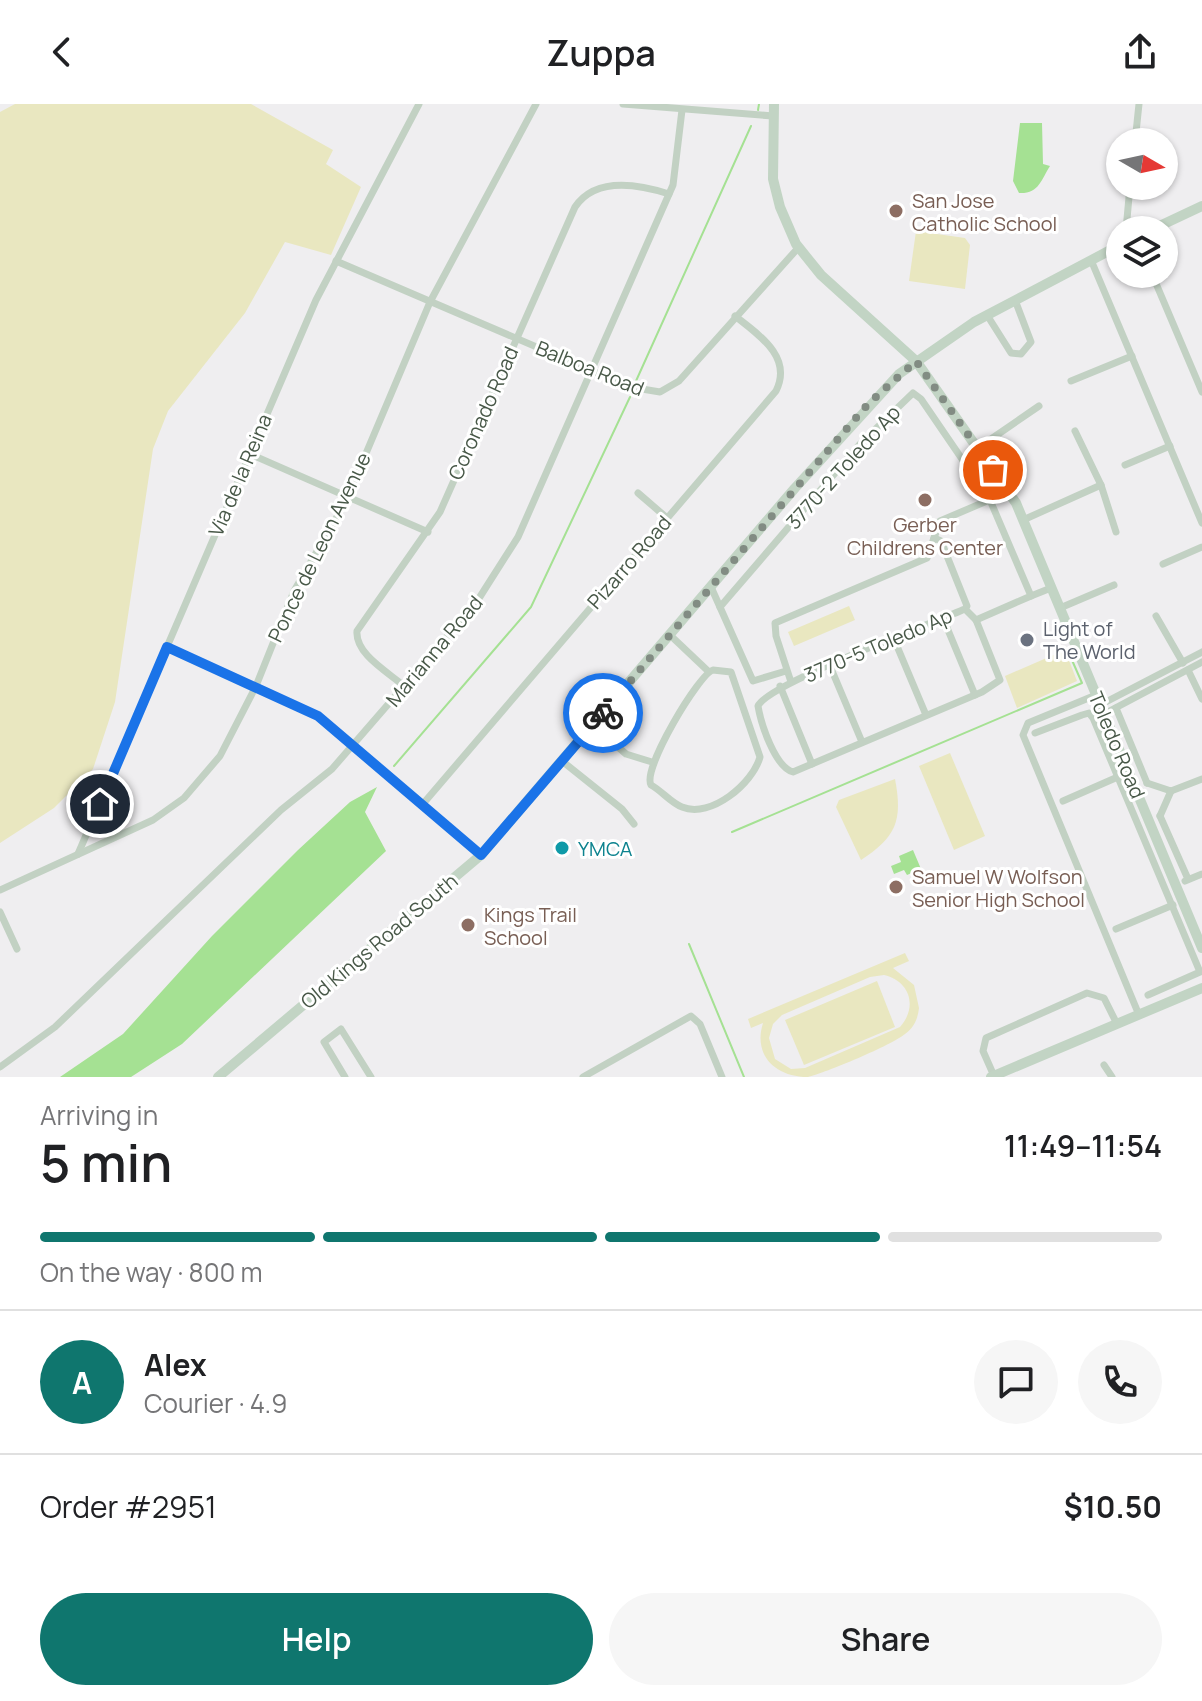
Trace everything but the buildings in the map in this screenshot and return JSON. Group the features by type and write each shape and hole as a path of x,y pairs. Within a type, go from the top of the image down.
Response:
{"street":[{"name":"Via de la Reina","path":"78,854 336,261 419,104"},
{"name":"Ponce de Leon Avenue","path":"0,890 153,820 184,798 220,756 256,686 284,612 348,496 430,302 536,104"},
{"path":"623,104 773,116"},
{"path":"745,116 748,104"},
{"name":"Toledo Road","path":"774,104 771,154 776,193 798,248 821,275 916,361 1008,492 1023,520 1135,789 1154,818 1176,885 1177,903 1202,948"},
{"path":"1136,128 1139,104"},
{"name":"Marianna Road","path":"0,1066 55,1027 281,810 332,769 476,603 505,562 669,194 675,178 682,110"},
{"name":"Coronado Road","path":"404,686 362,650 357,641 357,631 428,532 575,207 585,195 611,185 654,189 669,194"},
{"path":"1178,217 1202,206"},
{"name":"Balboa Road","path":"336,261 644,392 660,392 679,381 798,248"},
{"name":"Old Kings Road South","path":"218,1077 481,855 868,404 916,361 987,315 1106,252"},
{"path":"1091,260 1202,523"},
{"path":"1158,288 1202,392"},
{"path":"987,315 1011,353 1021,354 1031,342 1015,300"},
{"name":"Pizarro Road","path":"422,805 780,383 781,366 777,354 735,316"},
{"path":"1071,381 1132,356"},
{"name":"3770-2 Toledo Ap","path":"720,607 860,444 909,394 921,399 990,500 1031,596"},
{"path":"978,448 1039,406"},
{"path":"1075,431 1101,485 1116,532"},
{"path":"1125,465 1170,446"},
{"path":"250,454 428,532"},
{"path":"1023,520 1101,485"},
{"path":"791,682 775,623 927,558 940,521 1008,492"},
{"path":"638,493 667,518"},
{"path":"780,686 812,764 975,695 1000,680 976,620 965,609 967,606 941,541 934,538"},
{"path":"1163,564 1202,547"},
{"path":"1060,608 1114,585"},
{"path":"711,587 753,681 786,671"},
{"path":"976,620 1051,588"},
{"name":"3770-5 Toledo Ap","path":"812,764 793,772 782,766 759,713 758,706 763,697 780,686 965,609"},
{"path":"1156,616 1202,699"},
{"path":"943,618 975,695"},
{"path":"670,635 708,671 731,672 735,677 744,714 760,757 752,774 734,792 706,807 685,808 647,779 652,762 708,671"},
{"path":"894,639 926,715"},
{"path":"167,647 307,709 481,855"},
{"path":"1100,705 1116,708 1186,666 1202,652"},
{"path":"1139,1015 1023,735 1028,723 1100,705 1186,666 1202,662"},
{"path":"830,666 862,742"},
{"path":"1116,708 1147,783"},
{"path":"1035,733 1089,713 1177,903 1200,972 1148,995"},
{"path":"593,725 626,754 652,762"},
{"path":"562,761 622,809 634,824"},
{"path":"1063,801 1129,773"},
{"path":"1188,879 1154,818 1171,791 1202,779"},
{"path":"1135,789 1147,783 1171,791"},
{"path":"1176,885 1202,874"},
{"path":"1116,929 1177,903"},
{"path":"0,912 17,949"},
{"path":"1117,1024 1104,998 1087,993 986,1038 983,1051 993,1076 1139,1015 1202,988"},
{"path":"583,1077 691,1016 700,1024 722,1077"},
{"path":"345,1077 324,1042 341,1029 371,1077"},
{"path":"1104,1065 1112,1077"}],"shaded area":[{"path":"15,104 251,104 333,150 326,164 361,187 331,255 285,242 245,313 168,411 153,449 115,702 93,769 54,808 0,843 0,112"},
{"path":"1020,123 1042,123 1043,164 1050,166 1035,189 1026,193 1019,193 1013,181"},
{"path":"916,231 965,238 970,245 965,289 909,281"},
{"path":"849,606 855,620 794,646 788,632"},
{"path":"1065,650 1077,681 1017,708 1005,676"},
{"path":"950,753 985,836 954,850 919,766"},
{"path":"895,779 898,806 894,827 882,844 861,860 836,807 839,800"},
{"path":"377,787 365,812 386,851 182,1044 131,1077 60,1077 123,1034 212,936 298,850 350,802"},
{"path":"913,850 921,869 907,875 904,870 894,874 891,866 901,862 899,856"},
{"path":"905,953 909,961 893,968 914,985 919,1008 913,1026 898,1039 808,1077 785,1073 769,1062 761,1045 763,1023 751,1028 748,1019","holes":["884,975 893,978 905,989 910,1003 906,1019 900,1027 805,1068 791,1069 775,1059 769,1038 773,1024 782,1015 870,977"]},
{"path":"877,981 895,1027 804,1065 785,1020"}],"waterway":[{"path":"758,110 759,104"},
{"path":"636,381 751,126"},
{"path":"394,766 531,607 630,397"},
{"path":"732,832 1082,683 1068,651"},
{"path":"689,944 744,1077"}],"way so far":[{"path":"603,713 868,404 916,361 993,470"}],"place":[{"name":"San Jose Catholic School","path":"896,211"},
{"name":"Gerber Childrens Center","path":"925,500"},
{"name":"Light of The World","path":"1027,640"},
{"name":"YMCA","path":"562,848"},
{"name":"Samuel W Wolfson Senior High School","path":"896,887"},
{"name":"Kings Trail School","path":"468,925"}],"route":[{"path":"100,804 167,647 292,701 318,716 481,855 603,713"}]}
